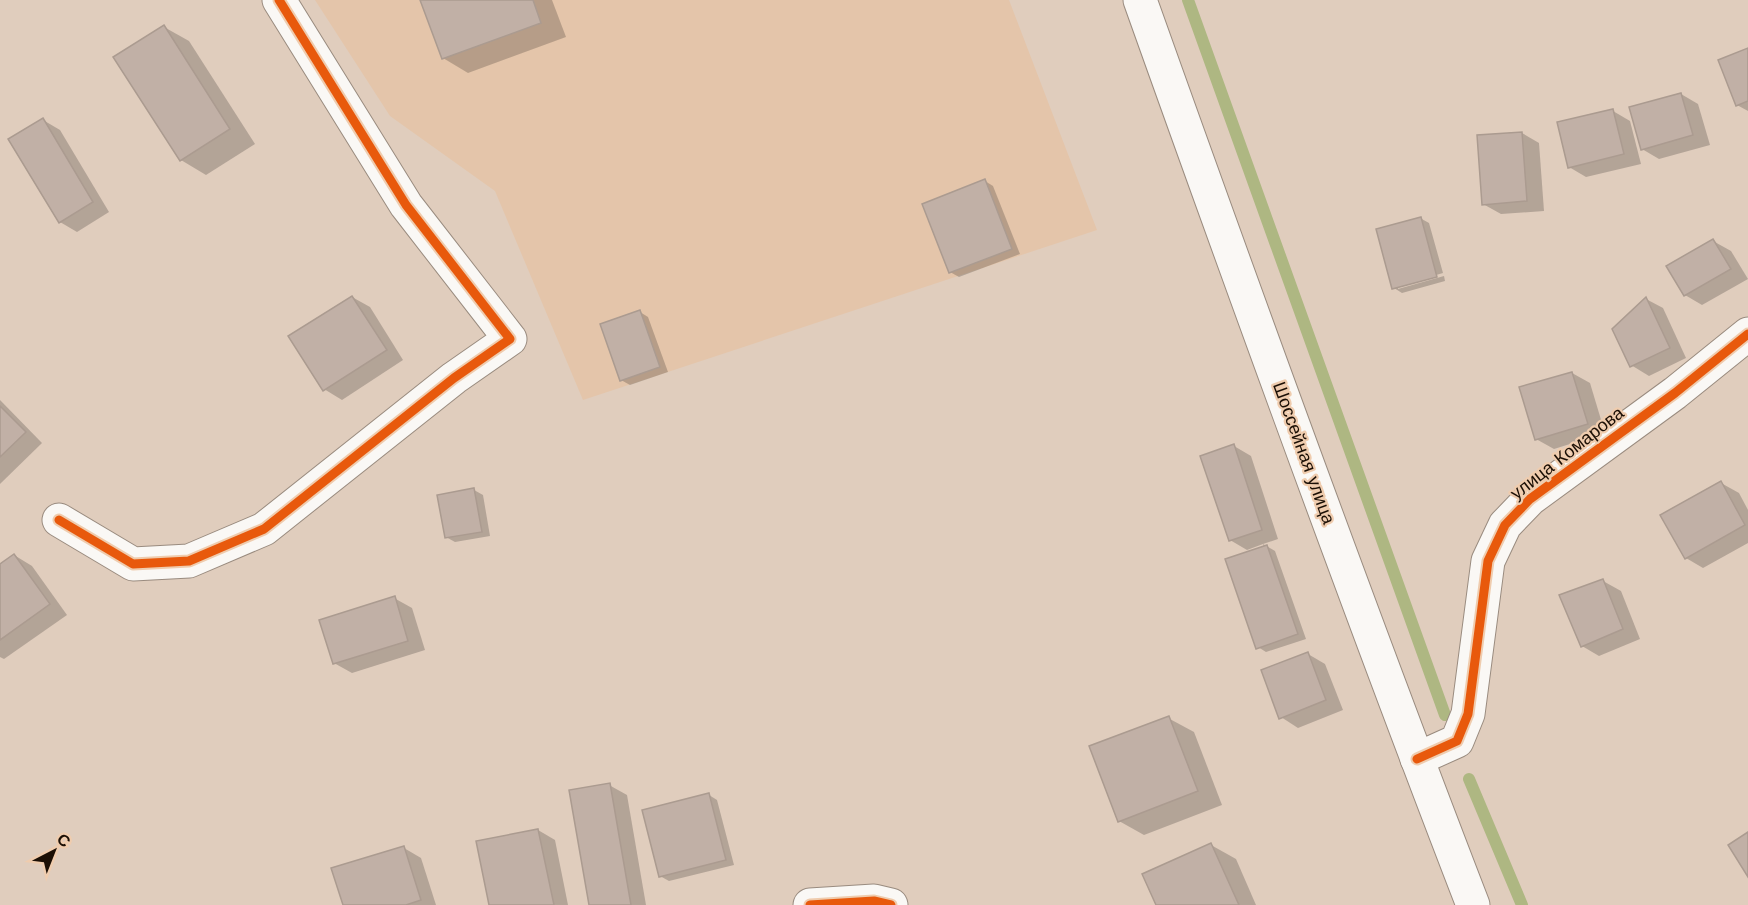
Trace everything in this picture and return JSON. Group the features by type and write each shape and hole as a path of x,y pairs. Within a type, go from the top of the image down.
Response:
{"street":[{"path":"59,520 133,564 189,561 264,529 454,378 510,339 406,205 279,0"},
{"name":"Шоссейная улица","path":"1140,0 1218,219 1473,905"},
{"name":"улица Комарова","path":"1417,759 1457,741 1468,714 1488,561 1504,525 1530,499 1675,393 1748,334"},
{"path":"810,905 874,901 891,905"}],"shaded area":[{"path":"315,0 1009,0 1097,230 583,400 495,191 390,116"}],"building":[{"path":"420,0 533,0 541,23 442,59"},
{"path":"164,25 230,129 180,161 113,57"},
{"path":"1748,48 1748,101 1736,106 1718,60"},
{"path":"1681,93 1693,135 1641,150 1629,107"},
{"path":"1613,109 1624,154 1568,168 1557,122"},
{"path":"43,118 93,202 59,223 8,139"},
{"path":"1522,132 1527,201 1482,205 1477,135"},
{"path":"985,179 1012,249 949,273 922,204"},
{"path":"1421,217 1437,277 1392,289 1376,229"},
{"path":"1713,239 1731,269 1684,296 1666,266"},
{"path":"352,296 387,350 323,391 288,336"},
{"path":"1646,297 1670,348 1630,367 1612,329"},
{"path":"640,310 660,367 620,381 600,324"},
{"path":"1572,372 1588,424 1535,440 1519,387"},
{"path":"0,406 26,432 0,457"},
{"path":"1234,444 1262,530 1229,541 1200,456"},
{"path":"1721,481 1745,525 1685,559 1660,515"},
{"path":"474,488 482,532 445,538 437,495"},
{"path":"1267,545 1298,634 1256,649 1225,559"},
{"path":"14,554 50,604 0,640 0,564"},
{"path":"1603,579 1623,629 1581,647 1559,595"},
{"path":"395,596 408,641 333,664 319,620"},
{"path":"1308,652 1326,700 1279,719 1261,670"},
{"path":"1169,716 1198,791 1118,822 1089,746"},
{"path":"610,783 631,905 589,905 569,790"},
{"path":"709,793 726,860 659,877 642,810"},
{"path":"538,829 554,905 489,905 476,841"},
{"path":"1748,832 1748,877 1728,845"},
{"path":"1211,843 1239,905 1156,905 1142,874"},
{"path":"404,846 421,900 406,905 343,905 331,868"}],"waterway":[{"path":"1188,0 1445,715"},
{"path":"1469,779 1522,905"}],"cycle path":[{"path":"59,520 133,564 189,561 264,529 454,378 510,339 406,205 279,0"},
{"path":"1417,759 1457,741 1468,714 1488,561 1505,525 1530,499 1675,393 1748,334"},
{"path":"810,905 874,901 891,905"}]}
